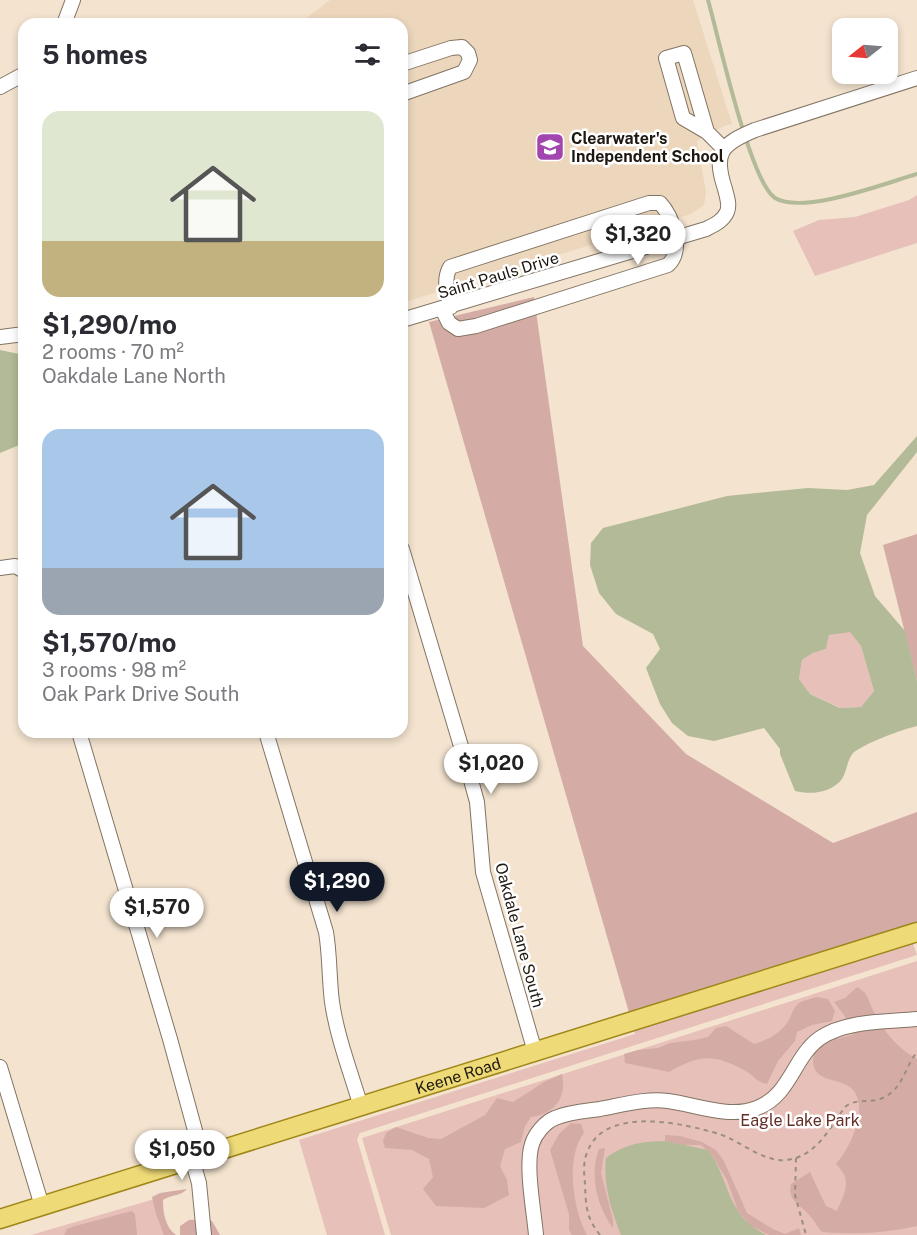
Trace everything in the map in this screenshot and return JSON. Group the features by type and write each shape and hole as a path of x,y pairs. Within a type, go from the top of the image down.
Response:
{"main road":[{"name":"Keene Road","path":"0,1219 917,932"}],"street":[{"path":"66,18 73,0"},
{"path":"408,62 451,48 462,47 468,53 470,60 464,72 408,92"},
{"path":"707,132 684,53 666,58 683,118 707,132 724,149 735,138 755,130 917,78"},
{"path":"0,87 18,78"},
{"name":"Saint Pauls Drive","path":"408,318 706,229 720,221 728,212 729,201 719,170 724,149"},
{"path":"649,203 660,203 668,211 677,252 668,265 476,326 458,329 449,323 446,308 446,273 450,267 649,203"},
{"path":"0,336 18,334"},
{"path":"0,568 15,566 18,568"},
{"name":"Oakdale Lane South","path":"408,569 477,802 483,872 535,1052"},
{"path":"81,738 167,1028 197,1157 204,1235"},
{"path":"268,738 326,932 334,1014 361,1107"},
{"path":"536,1235 529,1157 532,1142 541,1128 554,1119 568,1114 645,1101 665,1101 736,1113 756,1108 780,1094 809,1047 820,1038 833,1031 852,1026 917,1019"},
{"path":"0,1067 42,1206"}],"path":[{"path":"600,1235 586,1211 584,1169 586,1154 591,1143 610,1128 623,1122 654,1121 702,1130 732,1139 776,1160 796,1158 816,1147 851,1102 879,1100 901,1084 917,1052"},
{"path":"796,1158 796,1205 806,1235"}],"shaded area":[{"name":"Clearwater's Independent School","path":"330,0 693,0 732,124 697,141 706,192 704,205 691,214 408,301 408,18 307,18"},
{"path":"534,297 583,646 686,754 833,843 917,812 917,926 630,1016 429,322"},
{"path":"0,350 18,354 18,446 0,453"},
{"path":"917,436 917,452 867,515 860,553 875,596 905,631 917,681 917,726 865,745 853,753 842,779 827,790 814,793 795,791 780,749 764,728 714,741 688,736 672,723 660,704 646,668 660,649 653,634 616,614 599,593 590,565 591,543 603,528 727,496 808,488 847,490 874,485","holes":["850,632 861,646 874,691 861,707 840,708 810,694 799,679 802,660 826,649 829,635"]},
{"path":"917,534 917,681 883,545"},
{"path":"857,987 866,994 877,1018 891,1038 917,1059 917,1226 870,1233 822,1232 793,1199 790,1190 791,1184 810,1172 826,1206 837,1211 845,1192 846,1181 836,1164 847,1149 856,1129 858,1099 849,1086 817,1073 813,1059 816,1049 822,1043 854,1034 834,1002 845,998"},
{"path":"817,997 828,999 835,1011 832,1021 812,1025 797,1032 795,1041 778,1061 767,1084 733,1065 714,1059 697,1059 669,1072 625,1063 624,1054 708,1037 716,1028 726,1026 754,1044 782,1029 799,1003"},
{"path":"562,1074 563,1090 557,1103 547,1112 531,1117 525,1126 521,1142 505,1149 500,1166 507,1180 509,1195 484,1208 436,1206 423,1189 433,1177 429,1159 412,1150 385,1148 383,1141 386,1133 396,1127 428,1138 441,1139 485,1115 497,1098 513,1102 544,1082"},
{"path":"571,1123 581,1124 584,1133 574,1156 573,1184 578,1212 587,1235 572,1235 569,1230 569,1214 550,1150 559,1134"},
{"path":"665,1135 680,1136 702,1142 716,1150 724,1161 747,1213 785,1234 799,1228 801,1235 769,1235 751,1226 738,1211 727,1180 711,1154 701,1145 683,1145 665,1141"},
{"path":"665,1141 708,1150 736,1207 753,1227 766,1235 621,1235 609,1197 606,1158 634,1144"},
{"path":"605,1148 601,1173 613,1228 599,1201 595,1180 599,1149"},
{"path":"187,1189 163,1200 165,1219 169,1228 176,1235 164,1235 152,1197 160,1193"},
{"path":"132,1211 135,1214 137,1235 64,1235 67,1229 75,1226"},
{"path":"189,1220 212,1221 220,1235 180,1235 180,1226"}],"green space":[{"path":"917,195 917,243 815,276 793,231 819,220 855,217 909,200"},
{"path":"850,631 861,646 874,691 861,707 841,708 810,694 799,679 802,660 826,649 829,635"},
{"path":"912,940 917,955 360,1133 357,1139 385,1235 327,1235 299,1140 635,1034 633,1027"},
{"name":"Eagle Lake Park","path":"917,961 917,1235 391,1235 362,1138"},
{"path":"158,1198 171,1235 31,1235"}],"waterway":[{"path":"708,0 745,138 765,186 775,198 788,202 805,203 824,200 845,196 917,174"}],"place":[{"name":"Clearwater's Independent School","path":"550,147"}]}
